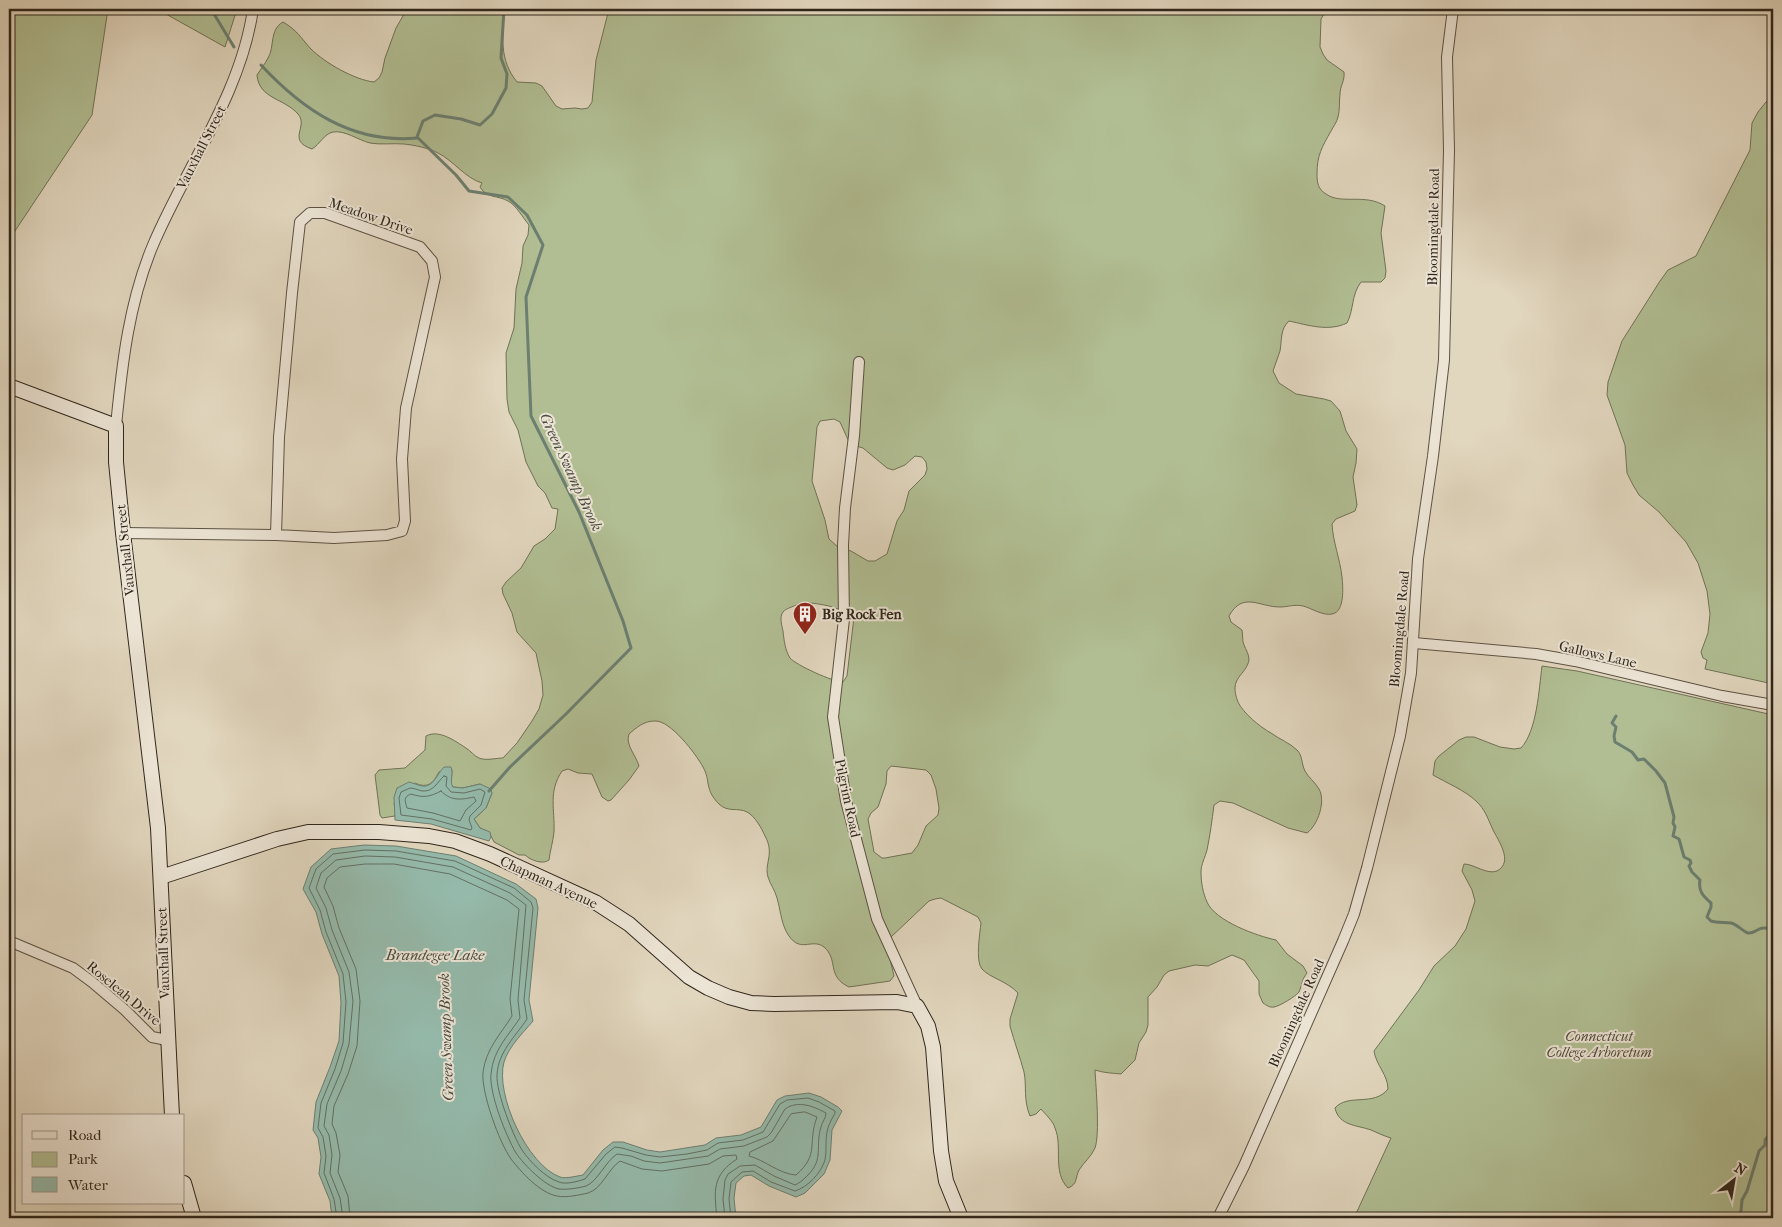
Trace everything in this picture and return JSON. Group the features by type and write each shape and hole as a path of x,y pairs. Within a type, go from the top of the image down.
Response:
{"street":[{"name":"Vauxhall Street","path":"172,1114 158,828 123,533 116,462 116,426 121,372 132,311 142,273 166,217 227,96 242,53 253,9"},
{"name":"Bloomingdale Road","path":"1218,1218 1244,1166 1344,941 1367,868 1400,736 1411,673 1418,559 1433,456 1444,360 1449,150 1447,57 1453,9"},
{"name":"Meadow Drive","path":"123,533 276,535 334,538 386,536 402,531 405,520 402,459 406,408 435,277 432,261 420,247 325,213 310,213 300,222 279,437 276,535"},
{"name":"Pilgrim Road","path":"859,362 854,436 845,508 843,545 844,619 834,717 846,801 877,919 928,1026 933,1047 941,1151 946,1181 962,1218"},
{"path":"9,386 116,426"},
{"name":"Gallows Lane","path":"1414,643 1536,654 1575,661 1722,696 1773,705"},
{"name":"Chapman Avenue","path":"161,877 277,839 308,832 378,832 429,836 455,841 490,854 595,902 629,924 689,976 729,998 751,1003 774,1004 897,1002 917,1006"},
{"name":"Roseleah Drive","path":"9,941 73,968 125,1010 152,1037 167,1040"},
{"path":"185,1186 194,1218"}],"green space":[{"path":"9,9 108,9 92,115 9,240"},
{"path":"157,9 237,9 225,47"},
{"path":"407,9 505,9 503,47 507,65 517,82 536,83 542,86 556,106 562,109 582,109 588,108 592,102 596,60 609,9 1327,9 1321,19 1320,47 1327,60 1344,72 1344,75 1337,119 1319,156 1317,167 1318,183 1321,190 1332,197 1369,200 1385,206 1381,233 1386,271 1385,278 1381,282 1361,282 1356,292 1347,323 1340,326 1325,327 1289,321 1283,331 1280,351 1273,371 1279,383 1296,394 1331,401 1340,411 1346,431 1357,449 1353,477 1357,505 1355,511 1336,519 1332,524 1342,577 1342,598 1339,609 1332,614 1321,613 1300,605 1280,607 1246,602 1234,608 1229,616 1231,622 1242,630 1243,643 1249,658 1245,670 1236,682 1235,694 1238,702 1244,711 1257,723 1299,752 1305,771 1319,789 1322,800 1317,819 1307,833 1288,828 1233,803 1220,801 1214,805 1208,845 1201,872 1203,891 1211,909 1237,927 1276,940 1287,954 1303,966 1307,973 1297,994 1284,1003 1273,1007 1263,1003 1259,994 1259,981 1244,960 1232,955 1208,966 1195,965 1169,971 1164,975 1148,997 1148,1025 1139,1043 1135,1060 1121,1074 1095,1070 1097,1132 1095,1148 1079,1170 1075,1183 1068,1188 1060,1175 1057,1135 1053,1123 1041,1109 1036,1114 1030,1116 1028,1110 1024,1072 1010,1026 1010,1019 1018,993 1009,985 982,969 979,960 981,923 978,917 941,898 929,901 890,938 888,951 894,976 890,981 849,987 842,983 835,973 831,957 824,947 819,944 805,945 796,943 786,931 776,895 768,877 768,842 758,823 747,812 722,807 714,799 700,761 675,732 661,722 651,721 644,723 629,734 628,742 639,766 611,800 608,801 602,797 592,774 578,773 568,769 562,771 555,786 553,801 554,832 549,860 543,862 530,859 525,855 519,855 494,842 489,832 480,828 474,819 486,808 492,793 480,784 463,788 453,787 451,784 452,770 439,772 430,784 420,785 415,783 394,803 395,816 382,818 380,815 375,775 379,770 405,768 425,750 426,736 436,734 447,737 482,759 503,758 517,743 539,709 543,695 536,653 517,632 502,588 521,568 534,546 555,529 558,509 552,508 526,462 518,430 509,412 507,399 506,353 514,328 516,289 522,263 523,246 528,235 529,225 511,203 486,193 480,187 482,183 470,177 444,156 430,150 404,144 370,143 338,132 327,135 312,149 304,145 300,142 299,137 301,119 298,114 267,94 259,83 257,75 270,53 276,29 283,22 296,31 311,49 332,65 358,78 374,82 382,72 396,28","holes":["834,419 840,422 850,444 863,448 887,468 893,470 905,465 915,456 922,457 926,462 927,469 925,475 909,491 904,510 897,521 887,554 875,561 868,561 851,551 839,548 829,539 825,520 812,481 817,427 820,421","800,603 821,604 842,610 854,617 847,676 843,682 815,673 790,658 785,645 781,622 782,614","891,766 926,770 931,775 936,789 939,808 938,815 926,826 918,845 912,853 882,858 874,852 868,819 871,813 878,807 886,784 887,771"]},
{"path":"1773,97 1773,684 1705,669 1707,660 1703,658 1701,652 1708,633 1710,614 1707,591 1698,563 1686,542 1659,512 1639,495 1633,485 1627,473 1625,445 1607,395 1608,382 1622,341 1668,270 1696,256 1750,150 1752,123 1766,102"},
{"name":"Connecticut College Arboretum","path":"1542,666 1577,671 1773,715 1773,1218 1354,1218 1391,1138 1344,1122 1337,1114 1335,1108 1347,1101 1376,1097 1388,1089 1386,1079 1374,1051 1419,990 1434,966 1455,946 1466,929 1475,901 1472,890 1462,871 1464,864 1493,872 1502,867 1505,857 1482,807 1467,794 1433,775 1435,761 1459,740 1466,737 1474,737 1500,747 1521,748 1531,731 1534,721"}],"water":[{"path":"444,767 451,767 453,787 463,788 480,784 491,789 492,793 486,808 474,819 480,828 490,832 491,837 489,841 431,824 395,820 394,797 397,788 409,782 422,786 429,785"},
{"name":"Brandegee Lake","path":"364,845 396,846 456,856 516,884 536,899 538,908 529,1000 533,1021 509,1051 504,1062 502,1076 504,1092 516,1127 525,1144 548,1170 562,1178 583,1175 603,1150 613,1142 623,1142 660,1152 705,1145 716,1138 741,1135 761,1127 777,1100 785,1096 809,1093 821,1097 842,1111 832,1130 830,1160 824,1174 805,1193 796,1197 769,1186 751,1175 744,1176 736,1183 734,1198 736,1218 332,1218 330,1201 319,1174 321,1157 318,1138 313,1130 316,1102 339,1041 341,1003 339,976 322,934 316,912 303,889 311,867 331,849"}],"waterway":[{"path":"211,9 234,47"},
{"name":"Green Swamp Brook","path":"489,791 510,767 631,648 623,621 579,512 531,416 526,297 543,245 527,215 508,197 469,191 456,175 417,137 423,121 435,115 461,119 480,125 492,114 506,88 507,74 501,58 504,9"},
{"path":"261,65 294,96 330,121 371,135 393,138 417,138"},
{"path":"1616,716 1612,723 1616,727 1615,742 1632,752 1638,760 1644,759 1665,783 1674,817 1673,823 1675,827 1673,836 1679,839 1684,857 1690,860 1689,866 1700,880 1702,893 1711,903 1707,917 1713,922 1733,924 1748,933 1766,928 1770,929 1773,934"},
{"path":"1736,1218 1741,1211 1742,1200 1747,1191 1759,1151 1765,1145 1765,1140 1769,1135 1773,1118"}],"place":[{"name":"Big Rock Fen","path":"805,635"}]}
